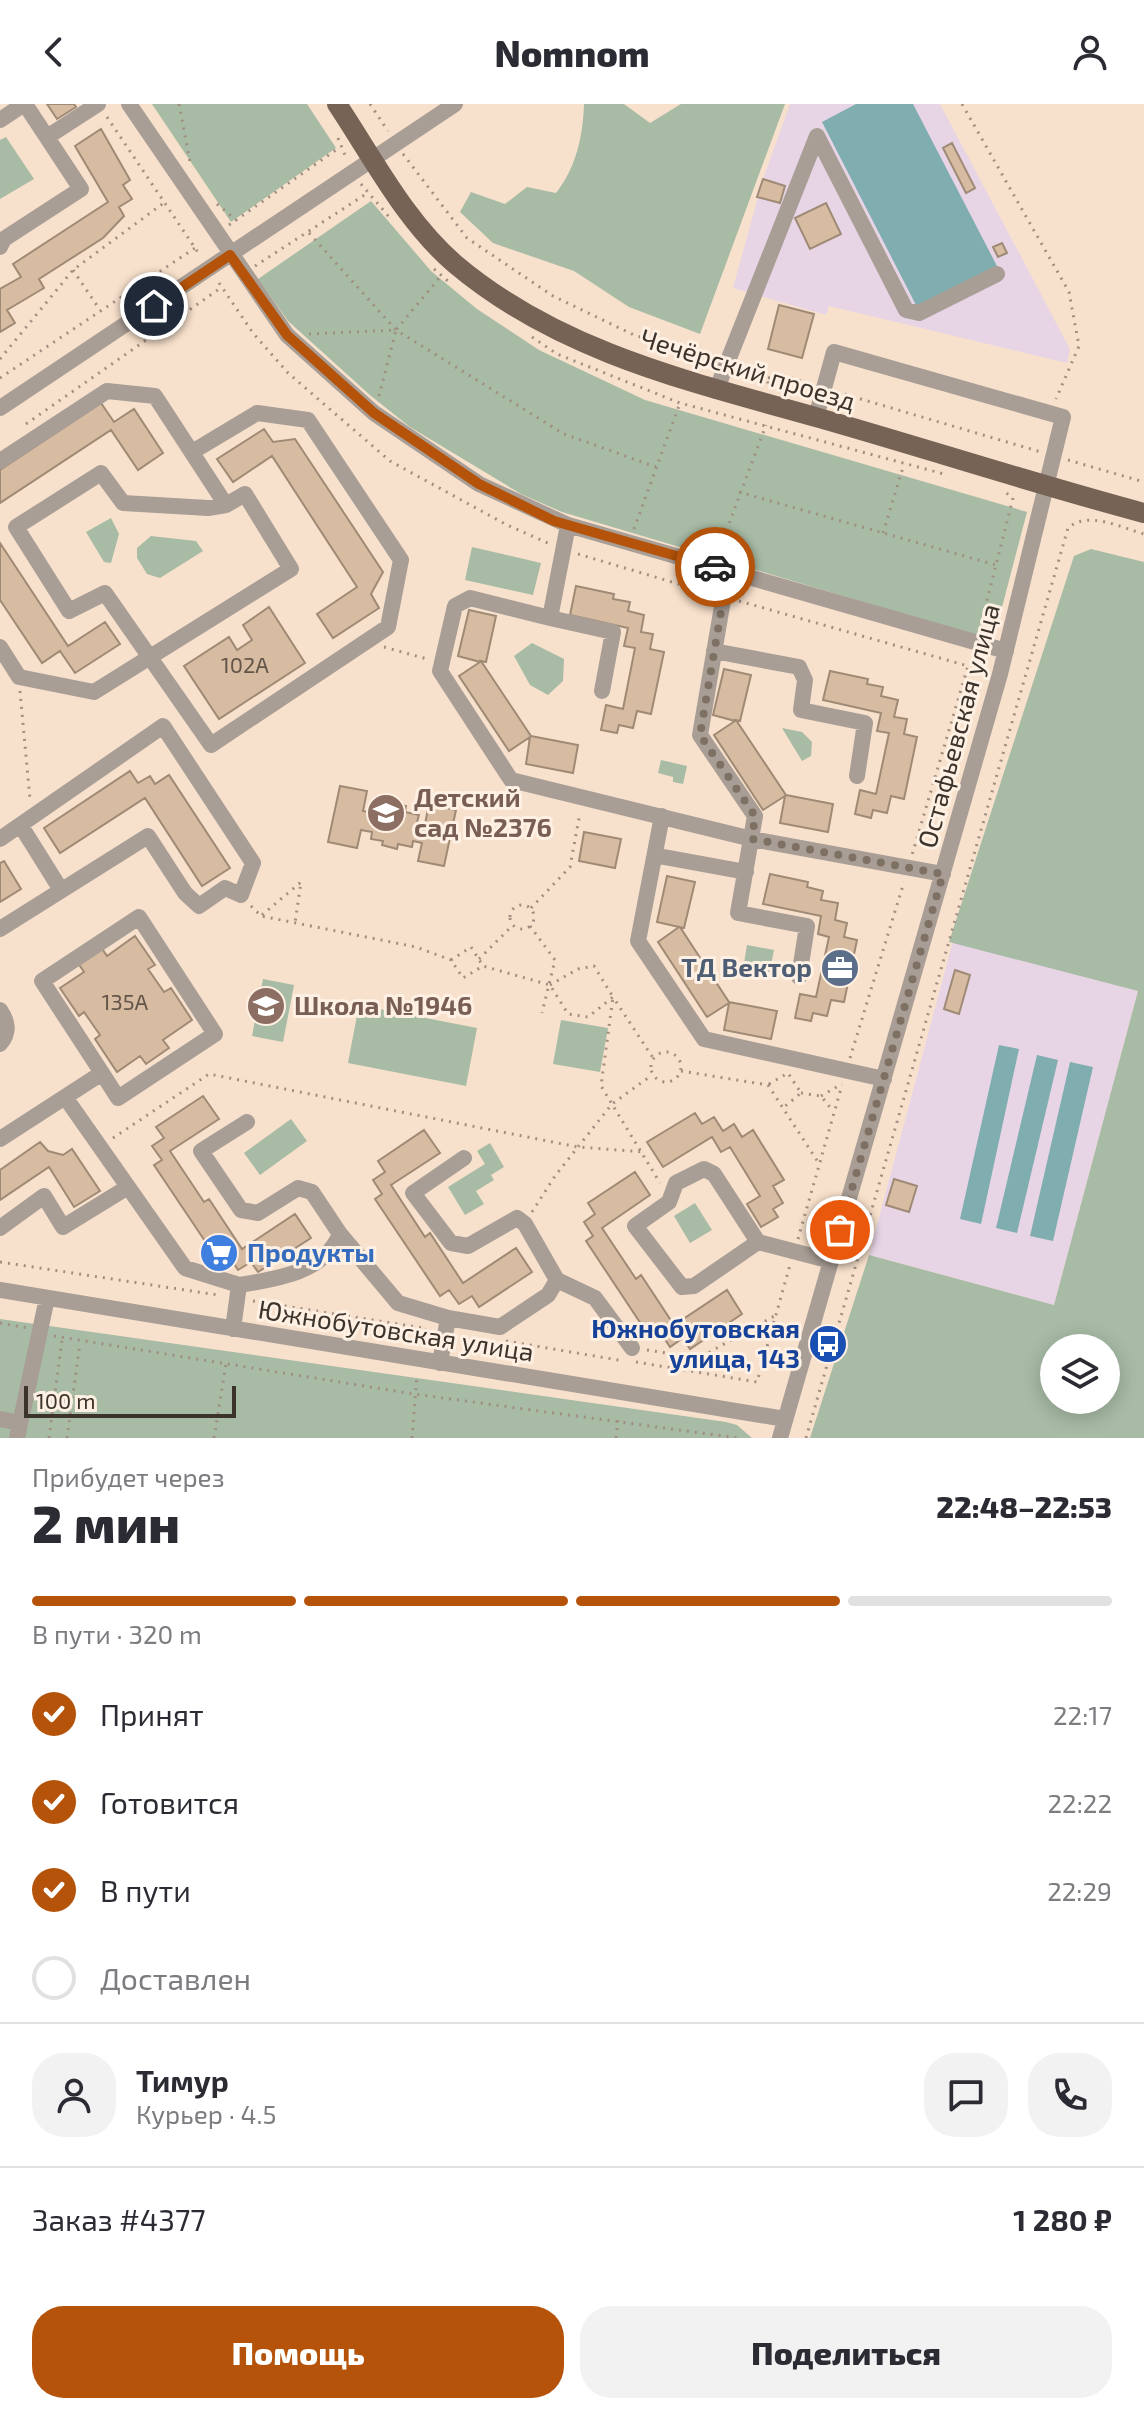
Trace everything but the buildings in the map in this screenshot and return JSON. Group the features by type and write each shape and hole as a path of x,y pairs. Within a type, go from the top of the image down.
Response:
{"main road":[{"name":"Чечёрский проезд","path":"341,106 372,158 429,238 457,265 512,305 623,360 716,391 767,415 816,417 1045,487 1144,513"}],"street":[{"path":"0,120 25,104 81,189 1,240"},
{"path":"129,104 287,335 374,413 479,484 568,525 1006,651"},
{"path":"0,408 455,104"},
{"path":"47,137 102,110"},
{"path":"716,391 817,136 906,310 919,313 997,274"},
{"path":"816,417 834,352 1049,414"},
{"path":"0,461 107,391 155,396 226,505"},
{"path":"0,647 19,677 94,692 148,656 291,569 245,494 226,505 208,508 123,503 101,473 16,527 69,611 105,593 148,656 211,745 388,627 401,560 308,420 257,413 192,452"},
{"name":"Остафьевская улица","path":"780,1438 1006,651 1063,417 1049,414"},
{"path":"550,618 568,525"},
{"path":"721,569 714,651 700,735 755,816 738,913 807,926 799,977"},
{"path":"602,691 613,632 470,598 455,606 440,671 511,780 752,839 943,874"},
{"path":"714,651 799,667 805,680 801,710 865,723 857,776"},
{"path":"0,839 163,726 253,863 241,895 225,888 199,906 185,893 148,836 0,929"},
{"path":"662,816 638,941 704,1039 884,1079"},
{"path":"26,822 61,890"},
{"path":"664,857 746,872"},
{"path":"139,917 215,1034 118,1098 102,1073 42,981 139,917"},
{"path":"0,1010 7,1021 6,1037 0,1044"},
{"path":"0,1139 102,1073"},
{"path":"65,1097 185,1268 238,1292 291,1277 335,1247 340,1234"},
{"path":"247,1122 201,1151 241,1210 258,1213 298,1188 312,1192 340,1234 398,1303 447,1325 500,1327 548,1295 557,1280"},
{"path":"464,1158 413,1193 451,1243 468,1246 517,1218 525,1224 557,1280 595,1298 632,1348"},
{"path":"758,1242 694,1286 682,1287 635,1226 669,1202 676,1183 704,1169 714,1174 758,1242 831,1261"},
{"path":"0,1228 44,1196 63,1227 128,1187"},
{"name":"Южнобутовская улица","path":"0,1290 785,1419"},
{"path":"233,1329 238,1292"},
{"path":"0,1419 19,1430 47,1298"},
{"path":"440,1363 447,1325"}],"path":[{"path":"179,104 192,171"},
{"path":"962,104 1069,292 1079,346 1049,414"},
{"path":"102,110 199,254"},
{"path":"229,225 340,147"},
{"path":"413,169 467,238 553,296 634,335 720,363"},
{"path":"251,269 366,194"},
{"path":"0,359 73,270 165,202"},
{"path":"309,233 396,330 564,434 656,467"},
{"path":"0,378 195,248"},
{"path":"73,270 100,310"},
{"path":"374,413 396,330 440,277"},
{"path":"25,425 206,300 222,287 219,283"},
{"path":"287,335 396,330"},
{"path":"730,366 768,378 782,375 1144,482"},
{"path":"721,569 739,492 767,415 768,378"},
{"path":"628,544 680,403 767,415 946,475"},
{"path":"883,533 904,463"},
{"path":"981,624 1013,498 1003,491"},
{"path":"739,492 996,565"},
{"path":"806,1438 1068,528 1083,519 1144,534"},
{"path":"366,641 442,663"},
{"path":"847,1069 968,666"},
{"path":"19,677 26,822"},
{"path":"531,908 570,867 583,798"},
{"path":"261,916 301,882 295,923"},
{"path":"241,895 261,916 416,947 451,960 463,978 483,966"},
{"path":"523,904 531,908 534,917 530,926 522,929 513,925 510,916 514,908 523,904"},
{"path":"479,959 513,925"},
{"path":"530,926 555,960 542,1013"},
{"path":"451,960 471,947 483,966 550,985 568,1014 588,1017 613,997"},
{"path":"550,985 578,969 594,966 653,1058 652,1075"},
{"path":"613,997 601,1086 644,1152 669,1202"},
{"path":"653,1058 669,1052 679,1059 681,1071"},
{"path":"652,1075 668,1082 681,1071 768,1085 788,1073 801,1093"},
{"path":"100,1146 209,1074 578,1147 644,1152"},
{"path":"525,1224 612,1104 652,1075"},
{"path":"493,1339 757,1382 842,1084 821,1096 801,1093 783,1108"},
{"path":"768,1085 819,1164"},
{"path":"821,1096 834,1112"},
{"path":"0,1262 238,1292 447,1325"},
{"path":"632,1348 699,1358 776,1315"},
{"path":"0,1323 39,1330 62,1340 80,1343 414,1394 738,1438"},
{"path":"49,1438 62,1340"},
{"path":"67,1438 80,1343"},
{"path":"214,1438 226,1364"},
{"path":"412,1438 414,1394"},
{"path":"55,1398 72,1401"},
{"path":"616,1438 618,1420"}],"shaded area":[{"path":"790,104 940,104 1070,349 1067,363 829,306 826,315 733,288 763,179"},
{"path":"953,941 1138,991 1054,1305 869,1255"}],"green space":[{"path":"152,104 307,104 336,148 231,222"},
{"path":"584,104 624,104 650,123 681,104 785,104 700,334 629,307 574,271 493,243 460,212 471,192 505,204 527,187 556,193 569,173 577,151"},
{"path":"6,137 34,179 0,199 0,140"},
{"path":"371,201 431,271 477,309 539,350 645,400 1027,512 997,626 987,634 974,635 562,512 521,494 410,427 288,321 258,279"},
{"path":"111,518 119,534 111,563 104,562 86,532"},
{"path":"151,536 196,541 203,551 160,578 147,574 137,558 137,548"},
{"path":"472,547 541,563 533,595 465,580"},
{"path":"1091,549 1144,562 1144,1438 810,1438 869,1255 1054,1305 1138,991 949,942 1074,556"},
{"path":"532,643 564,659 563,681 548,695 530,685 514,656"},
{"path":"782,728 802,732 812,742 811,756 802,761"},
{"path":"661,760 687,766 683,784 658,773"},
{"path":"747,945 774,950 769,975 743,969"},
{"path":"263,979 294,985 283,1042 252,1036"},
{"path":"359,1005 477,1028 466,1086 348,1063"},
{"path":"561,1020 608,1028 600,1072 553,1064"},
{"path":"291,1119 307,1141 260,1175 244,1153"},
{"path":"490,1143 504,1167 491,1175 494,1180 476,1191 484,1204 465,1215 448,1187 485,1164 477,1151"},
{"path":"695,1203 712,1230 690,1243 674,1216"},
{"path":"0,1319 726,1422 737,1425 752,1438 0,1438"}],"water":[{"path":"856,104 913,104 997,266 917,307 822,122"},
{"path":"999,1045 1019,1049 981,1224 960,1219"},
{"path":"1037,1055 1058,1060 1017,1233 996,1228"},
{"path":"1070,1062 1093,1067 1053,1241 1030,1236"}],"way so far":[{"path":"715,567 728,571 700,735 755,816 752,839 943,874 840,1230"}],"place":[{"name":"Детский сад №2376","path":"386,813"},
{"name":"ТД Вектор","path":"840,968"},
{"name":"Школа №1946","path":"266,1006"},
{"name":"Продукты","path":"219,1253"},
{"name":"Южнобутовская улица, 143","path":"828,1344"}],"route":[{"path":"154,306 230,255 287,335 374,413 479,484 554,521 715,567"}]}
